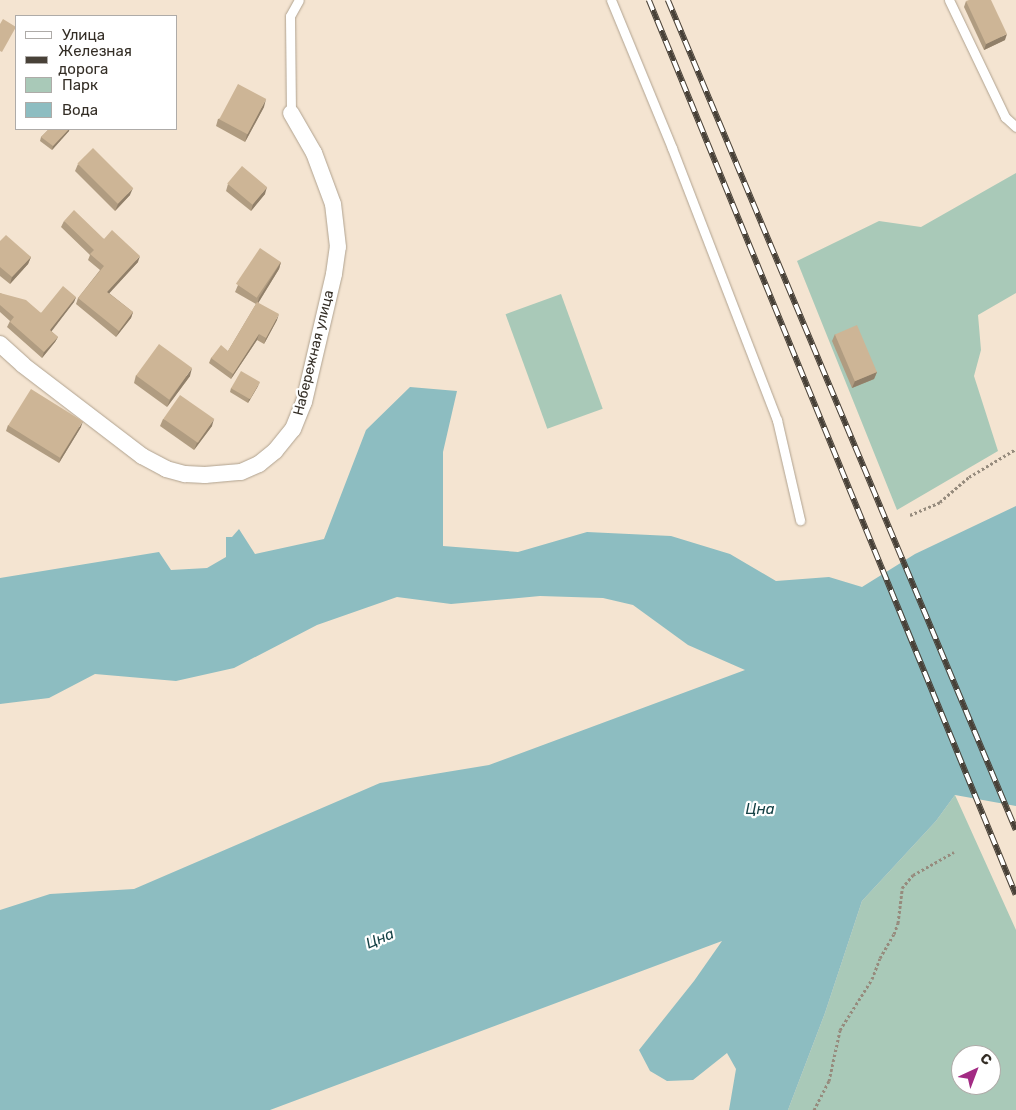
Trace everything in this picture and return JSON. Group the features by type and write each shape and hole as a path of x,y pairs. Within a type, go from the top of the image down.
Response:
{"street":[{"name":"Набережная улица","path":"0,344 23,365 142,456 166,469 184,474 205,475 241,472 259,464 275,451 293,429 304,402 334,274 338,247 333,204 314,153 291,113"}],"lane":[{"path":"291,113 290,16 300,0"},
{"path":"611,0 672,148 777,420 800,520"},
{"path":"948,0 1005,117 1016,127"}],"path":[{"path":"910,515 940,502 969,477 1016,449"},
{"path":"814,1110 829,1081 840,1030 872,980 880,958 894,934 898,923 902,888 914,875 954,852"}],"green space":[{"path":"1016,173 1016,293 978,315 981,350 974,376 998,451 897,510 797,261 879,221 921,227"},
{"path":"561,294 603,409 547,429 506,314"},
{"path":"955,795 1016,930 1016,1110 788,1110 825,1013 862,901 936,821"}],"water":[{"name":"Цна","path":"410,387 457,391 443,452 443,546 518,552 587,532 671,536 730,554 776,581 829,577 862,587 915,554 1016,506 1016,806 955,795 936,821 862,901 825,1013 788,1110 729,1110 736,1069 727,1053 693,1080 667,1081 650,1071 639,1050 694,981 722,941 270,1110 0,1110 0,910 50,894 134,889 380,783 489,765 745,670 688,645 633,605 603,598 540,596 451,604 397,597 317,625 234,668 176,681 95,674 49,698 0,704 0,578 159,552 171,570 207,568 226,557 226,537 232,537 239,529 255,554 324,539 366,430"}],"building":[{"path":"991,0 1007,34 986,44 966,1"},
{"path":"3,19 15,26 2,52 0,51 0,24"},
{"path":"238,84 266,99 247,134 219,119"},
{"path":"48,130 68,130 53,146 41,137"},
{"path":"93,148 133,188 118,204 77,164"},
{"path":"242,166 267,187 252,205 227,184"},
{"path":"74,210 104,239 112,230 140,256 107,292 133,312 119,331 78,298 104,266 90,254 94,250 64,221"},
{"path":"6,235 31,257 12,277 0,267 0,241"},
{"path":"260,248 281,262 257,298 236,284"},
{"path":"63,286 76,297 50,330 58,337 44,352 10,322 14,317 0,305 0,293 26,300 41,313"},
{"path":"257,302 279,314 266,338 259,334 233,374 211,358 221,345 228,351"},
{"path":"857,325 877,372 855,381 835,334"},
{"path":"159,344 192,368 169,400 136,376"},
{"path":"241,371 260,382 250,399 231,388"},
{"path":"31,389 83,421 60,458 8,425"},
{"path":"180,395 214,419 198,443 163,419"}],"railway":[{"path":"649,0 1016,895"},
{"path":"668,0 1016,830"}]}
